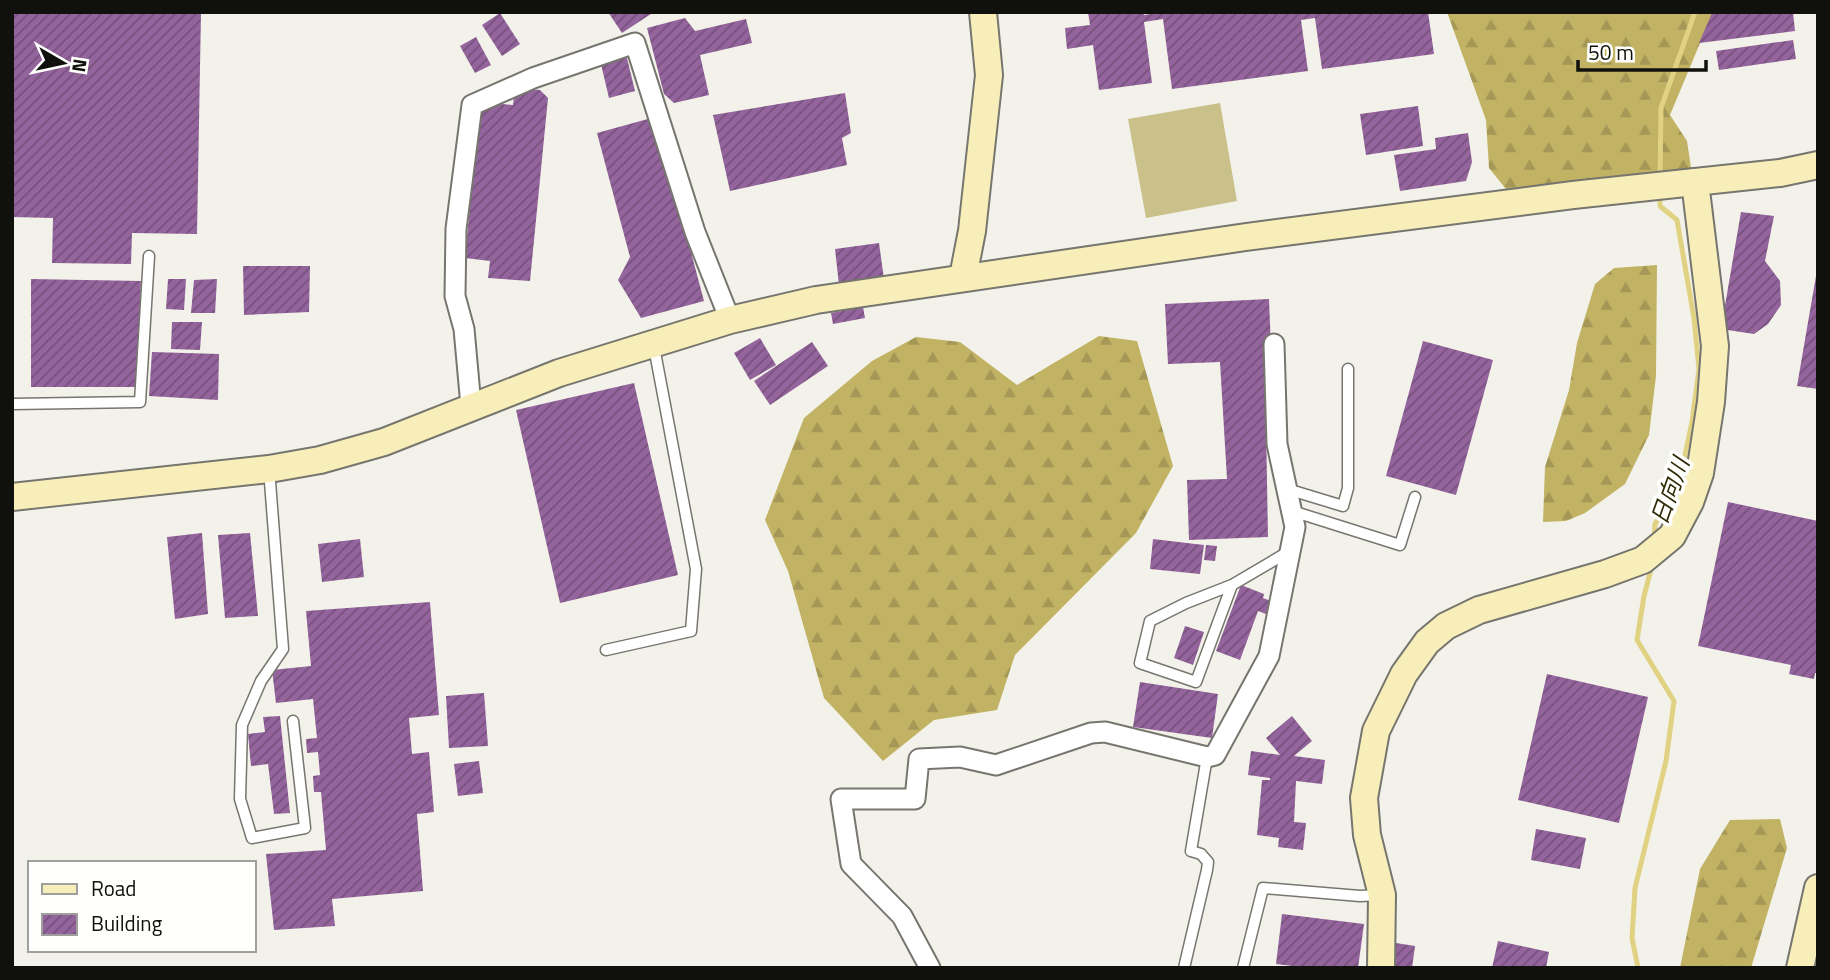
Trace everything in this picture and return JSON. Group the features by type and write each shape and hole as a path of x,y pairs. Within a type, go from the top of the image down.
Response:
{"street":[{"path":"962,278 972,231 989,75 984,12"},
{"path":"471,406 464,329 455,296 456,229 472,105 533,78 635,43 695,232 730,320"},
{"path":"12,497 269,469 320,460 384,442 559,373 730,320 816,300 1287,232 1780,173 1818,165"},
{"path":"1381,968 1382,895 1367,835 1364,798 1376,731 1404,674 1427,642 1446,626 1479,610 1605,574 1643,560 1672,536 1690,502 1700,473 1715,346 1685,184"},
{"path":"930,968 902,916 851,864 841,799 915,799 919,759 960,757 996,765 1091,733 1105,732 1207,757 1215,755 1269,656 1295,527 1277,444 1275,344"},
{"path":"1800,968 1818,888"}],"lane":[{"path":"12,404 140,402 149,256"},
{"path":"606,650 691,631 696,569 653,343"},
{"path":"1286,489 1343,506 1348,488 1348,369"},
{"path":"269,469 283,649 261,681 242,725 240,799 252,838 305,828 293,721"},
{"path":"1291,510 1400,545 1415,496"},
{"path":"1232,585 1196,682 1140,663 1150,621 1232,585 1291,551"},
{"path":"1184,968 1208,862 1201,854 1191,851 1207,757"},
{"path":"1243,968 1264,888 1360,896 1382,895"}],"green space":[{"path":"1447,12 1713,12 1670,115 1687,141 1691,168 1651,177 1510,194 1489,168 1486,120"},
{"path":"1657,265 1656,376 1649,435 1625,484 1585,513 1566,521 1543,522 1545,467 1569,390 1577,343 1595,284 1614,268"},
{"path":"1099,336 1137,341 1173,466 1136,533 1015,655 997,710 934,720 883,761 824,698 788,571 765,520 804,418 872,361 916,337 960,342 1017,385"},
{"path":"1780,819 1787,848 1751,968 1680,968 1700,869 1730,820"}],"shaded area":[{"path":"1220,103 1237,201 1146,218 1128,119"}],"building":[{"path":"12,12 201,12 197,234 132,233 131,264 52,263 53,218 12,217"},
{"path":"608,12 654,12 622,33"},
{"path":"1088,12 1144,12 1144,15 1161,12 1428,12 1434,54 1322,69 1315,18 1301,20 1308,71 1172,89 1163,19 1144,22 1152,83 1099,90 1093,45 1067,49 1065,28 1090,25"},
{"path":"1793,12 1795,31 1699,43 1712,13"},
{"path":"500,13 520,44 502,56 482,25"},
{"path":"685,18 695,31 746,19 752,43 700,55 709,95 674,103 664,94 647,28"},
{"path":"476,37 491,65 475,73 460,46"},
{"path":"1793,40 1796,59 1719,70 1716,51"},
{"path":"626,54 635,91 609,98 600,60"},
{"path":"515,87 540,90 548,98 530,281 488,278 490,261 465,258 480,102 513,105"},
{"path":"845,93 851,133 842,138 847,165 730,191 713,115"},
{"path":"1418,106 1423,146 1366,155 1360,114"},
{"path":"655,117 704,301 641,318 618,280 630,257 597,133"},
{"path":"1468,133 1472,162 1466,181 1400,191 1394,155 1436,149 1435,138"},
{"path":"1741,212 1774,216 1765,261 1780,281 1781,305 1768,324 1754,334 1721,329"},
{"path":"879,243 884,279 839,285 835,249"},
{"path":"243,266 310,266 309,312 244,315"},
{"path":"1818,276 1818,389 1797,386"},
{"path":"31,279 141,281 137,387 31,387"},
{"path":"168,279 186,279 184,310 166,309"},
{"path":"217,279 215,313 191,313 194,280"},
{"path":"1269,299 1274,425 1266,425 1268,537 1189,540 1187,480 1227,479 1220,362 1168,364 1165,304"},
{"path":"863,307 865,318 833,324 831,313"},
{"path":"172,322 202,322 200,350 171,349"},
{"path":"760,338 776,365 750,380 734,353"},
{"path":"1423,341 1493,360 1456,495 1386,476"},
{"path":"812,342 828,366 770,405 754,381"},
{"path":"152,352 219,354 218,400 149,396"},
{"path":"634,383 678,575 560,603 516,410"},
{"path":"1728,502 1818,521 1818,673 1815,673 1814,679 1789,674 1791,665 1698,646"},
{"path":"202,533 208,614 175,619 167,537"},
{"path":"250,533 258,616 225,618 218,535"},
{"path":"360,539 364,577 322,582 318,544"},
{"path":"1153,539 1204,545 1200,574 1150,569"},
{"path":"1206,545 1217,546 1215,561 1204,560"},
{"path":"1241,585 1264,594 1263,598 1271,601 1266,614 1258,611 1240,660 1216,651"},
{"path":"430,602 439,715 409,718 412,754 429,752 434,812 417,814 423,891 332,899 335,926 274,930 266,854 326,850 321,792 314,792 313,776 320,775 318,752 307,753 306,739 317,738 313,699 276,703 272,670 311,666 306,611"},
{"path":"1185,626 1204,632 1193,665 1174,658"},
{"path":"1547,674 1648,697 1619,823 1518,800"},
{"path":"1140,682 1218,694 1212,738 1133,727"},
{"path":"484,693 488,746 449,748 446,696"},
{"path":"280,716 290,813 274,814 268,764 251,766 248,734 265,732 263,717"},
{"path":"1292,716 1312,741 1294,756 1325,760 1322,784 1296,781 1294,822 1306,823 1303,850 1278,847 1279,838 1257,835 1262,780 1270,778 1248,775 1251,751 1280,755 1266,738"},
{"path":"479,761 483,793 458,796 454,764"},
{"path":"1536,829 1586,838 1580,869 1531,860"},
{"path":"1282,914 1364,924 1358,968 1309,968 1276,964"},
{"path":"1498,941 1549,952 1546,968 1492,968"},
{"path":"1396,943 1415,946 1412,968 1392,968"}],"waterway":[{"name":"日向川","path":"1660,178 1661,108 1695,12"},
{"name":"日向川","path":"1654,538 1655,524 1682,469 1699,369 1694,318 1677,220 1660,206 1660,194"},
{"name":"日向川","path":"1638,968 1632,938 1635,888 1666,761 1674,701 1637,640 1653,562"}]}
